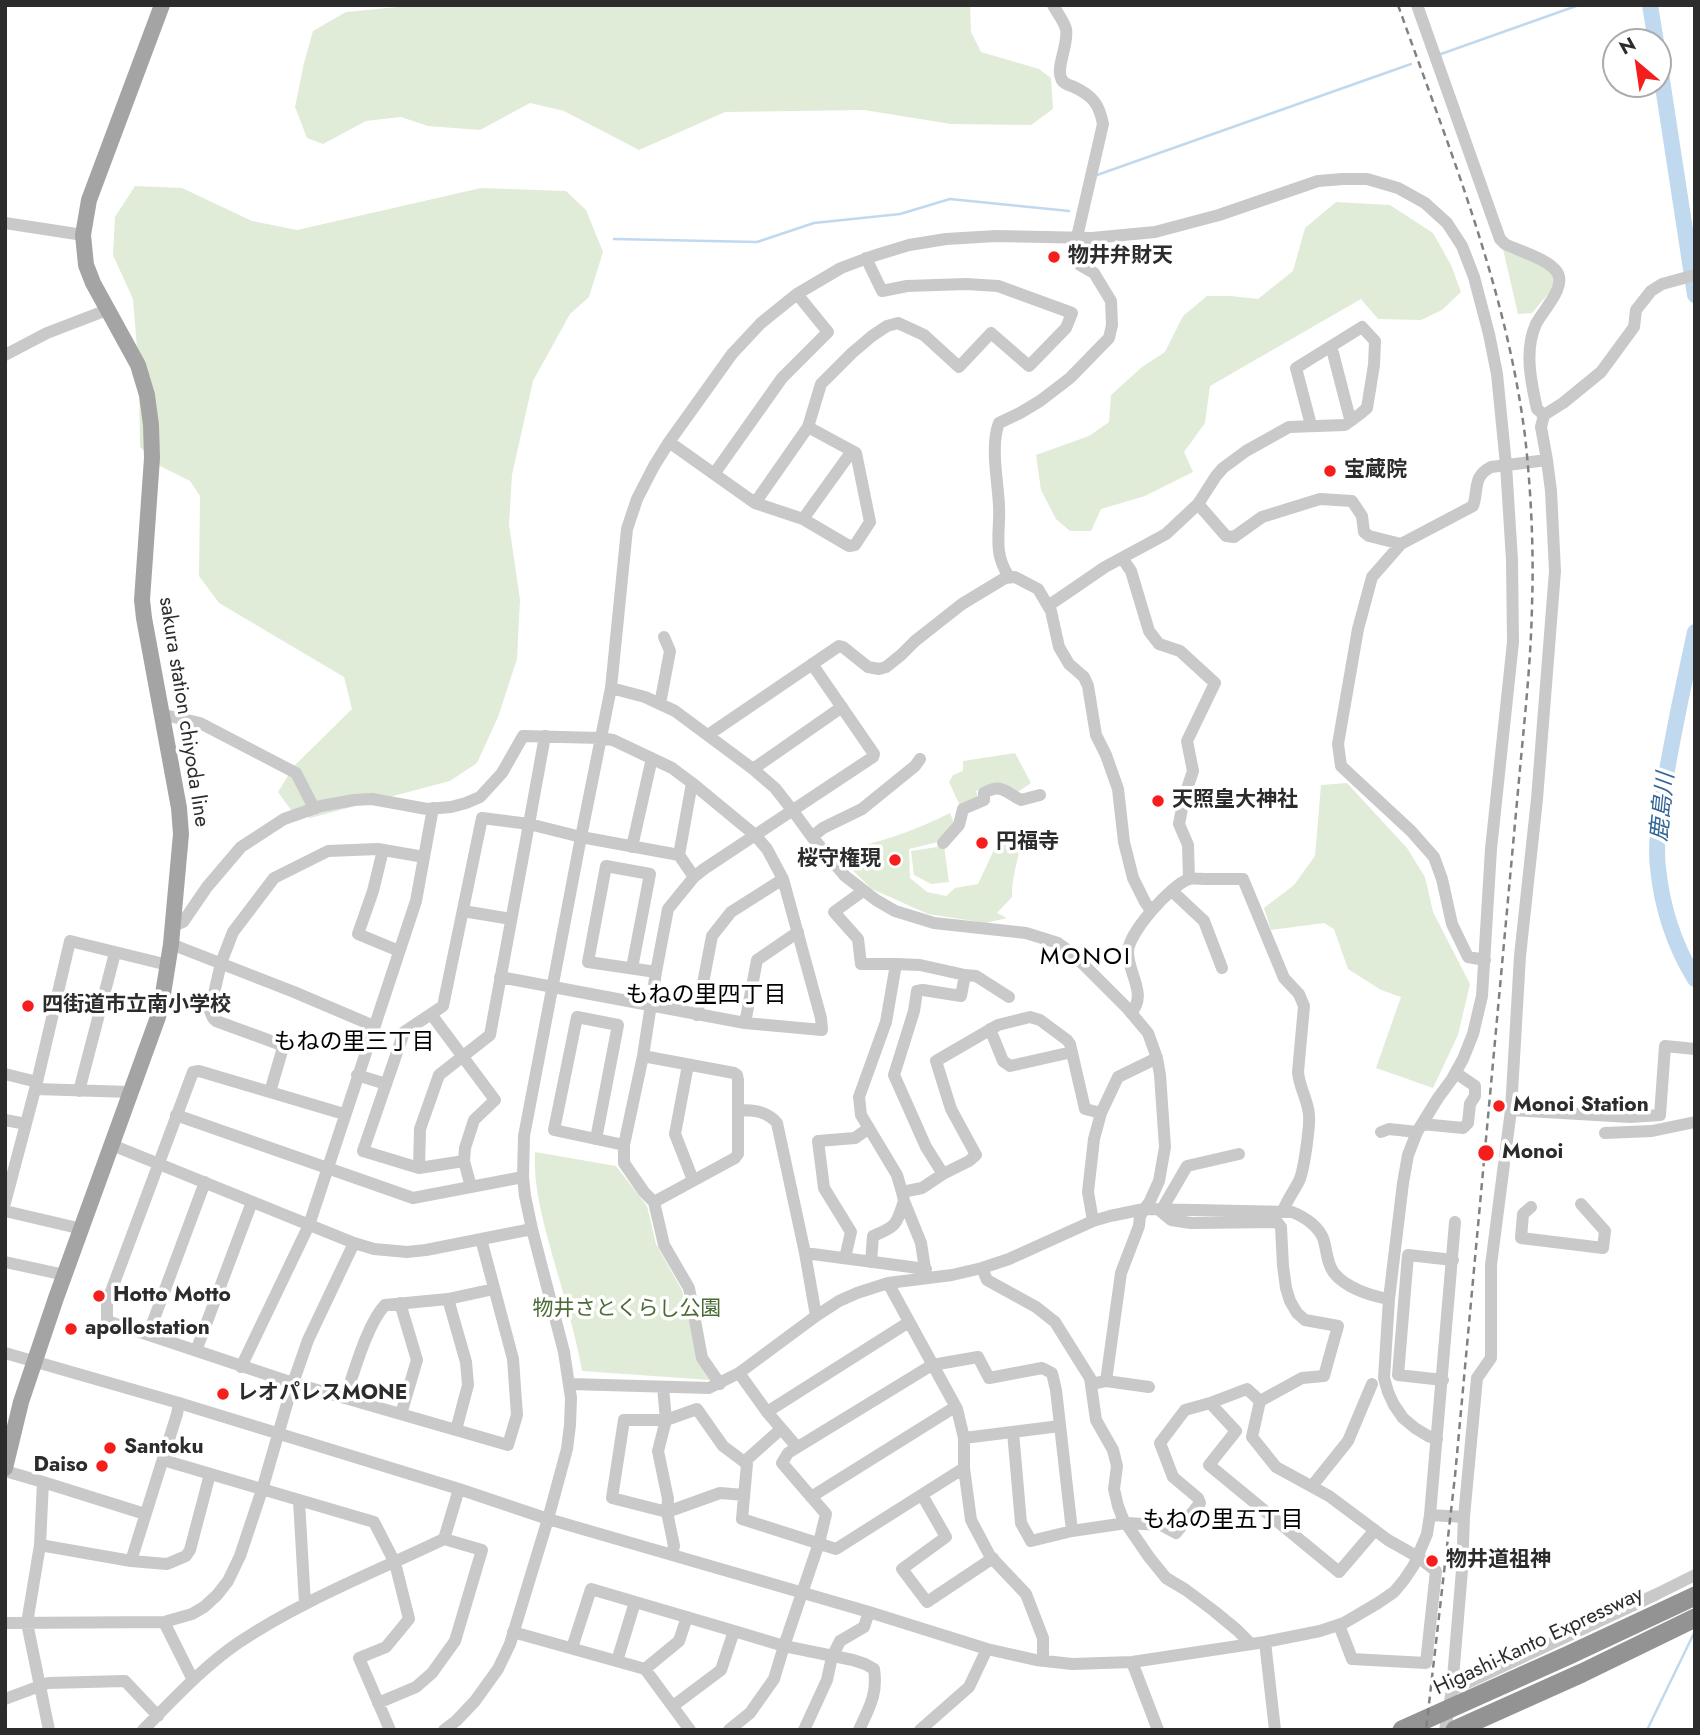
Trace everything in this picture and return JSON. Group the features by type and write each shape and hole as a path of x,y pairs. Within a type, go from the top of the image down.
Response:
{"highway":[{"name":"Higashi-Kanto Expressway","path":"1402,1730 1695,1595"},
{"name":"Higashi-Kanto Expressway","path":"1455,1730 1695,1618"}],"main road":[{"name":"sakura station chiyoda line","path":"5,1470 21,1402 34,1362 158,1017 173,926 181,834 179,808 142,600 152,458 151,425 147,395 138,365 93,283 86,265 83,235 89,200 162,5"}],"street":[{"path":"1009,577 1002,567 999,552 996,429 999,423 1040,401 1070,378 1109,338 1112,325 1111,301 1094,273 1080,265 1078,260 1077,237 1102,124 1100,110 1094,100 1061,79 1066,29 1053,5"},
{"path":"1417,5 1500,239 1505,244 1543,261 1558,273 1559,287 1540,316 1531,344 1532,388 1536,409 1544,415"},
{"path":"444,1730 475,1701 498,1669 513,1632 567,1449 570,1384 532,1229 523,1177 524,1136 611,688 628,529 637,499 669,442 732,354 761,323 797,294 841,268 909,245 946,239 996,236 1092,238 1155,232 1219,215 1318,181 1343,178 1367,179 1398,188 1425,203 1447,223 1462,246 1489,334 1497,374 1512,560 1513,642 1492,849 1482,996 1474,1034 1456,1073 1420,1128 1408,1155 1389,1299 1384,1378 1388,1392 1403,1418 1425,1434 1437,1438"},
{"path":"5,223 83,235"},
{"path":"755,503 808,426 821,384 872,335 887,326 898,323 924,335 959,368 991,333 1029,366 1066,328 1072,313 998,286 907,286 882,291 866,258"},
{"path":"1445,1730 1452,1690 1477,1378 1490,1358 1491,1265 1511,1110 1520,956 1537,799 1555,571 1551,491 1541,427 1544,415 1601,372 1634,327 1636,310 1651,291 1662,284 1695,275"},
{"path":"714,474 782,378 828,332 797,294"},
{"path":"5,355 47,332 107,310"},
{"path":"1048,606 1105,567 1166,534 1198,504 1216,476 1232,460 1289,427 1345,425 1367,408 1375,341 1362,327 1296,368 1311,425"},
{"path":"1330,347 1352,420"},
{"path":"669,442 755,503 803,519 849,545 855,545 870,523 856,453 808,426"},
{"path":"803,519 852,451"},
{"path":"1485,960 1468,957 1452,925 1442,879 1434,857 1411,831 1341,766 1338,744 1358,629 1372,577 1401,544 1473,506 1481,474 1492,467 1547,460"},
{"path":"1198,504 1226,536 1234,537 1262,517 1320,499 1352,501 1362,516 1364,532 1369,536 1401,544"},
{"path":"1122,558 1130,571 1149,631 1159,644 1180,651 1215,683 1187,741 1193,771 1179,824 1188,845 1189,879"},
{"path":"708,735 839,646 868,667 886,667 962,604 1009,577 1015,577 1038,589 1051,611 1059,648 1069,664 1084,677 1088,686 1096,735 1118,789 1124,842 1133,878 1151,911"},
{"path":"660,704 670,651 664,636"},
{"path":"720,1384 702,1358 689,1288 664,1245 654,1202 624,1163 624,1145 643,1056 668,909 694,877 873,757 874,754 812,664"},
{"path":"611,688 645,697 675,711 752,769 775,788 845,876 863,891 895,911 912,917 945,924 1026,933 1058,943 1069,951 1148,1033 1157,1058 1165,1147 1159,1181 1140,1216 1139,1226 1121,1273 1106,1381"},
{"path":"752,769 842,707"},
{"path":"162,716 200,723 296,773 314,808"},
{"path":"173,926 183,922 207,887 241,847 284,819 338,802 372,799 417,807 451,807 480,797 502,773 523,736 600,737 613,740 672,768 755,835 767,849 783,879 822,1030 745,1023 500,977"},
{"path":"419,1168 420,1129 439,1075 490,1035 545,736"},
{"path":"632,846 652,758"},
{"path":"812,837 823,828 862,809 920,760"},
{"path":"692,783 679,855 694,877"},
{"path":"943,843 959,825 963,809 984,800 985,793 993,788 1001,788 1021,800 1040,795"},
{"path":"241,1367 309,1225 416,901 433,808"},
{"path":"464,1161 419,1168 363,1151 404,1032 443,1006 482,818 529,824 581,837 679,855"},
{"path":"270,1092 282,1047 216,1021 210,1011 221,963 233,932 274,878 328,851 383,850 424,857"},
{"path":"383,850 373,891 358,934 399,951"},
{"path":"632,968 650,874 606,866 588,962 656,972"},
{"path":"697,1015 712,936 731,912 783,879"},
{"path":"1131,1013 1139,1000 1129,963 1128,948 1151,911 1189,879 1243,879 1284,978 1299,994 1304,1006 1298,1072 1310,1116 1311,1136 1300,1178 1283,1211"},
{"path":"863,891 834,912 858,939 861,964 920,965 976,976 1009,997"},
{"path":"1172,891 1204,921 1222,968"},
{"path":"463,911 511,919"},
{"path":"745,1023 757,960 798,932"},
{"path":"5,1203 10,1167 26,1124 70,941 168,965"},
{"path":"171,944 374,1026"},
{"path":"79,1091 116,953"},
{"path":"896,964 886,1022 859,1097 862,1115 897,1175 921,1243 926,1274"},
{"path":"943,1174 926,1147 894,1074 914,1011 917,991 961,996 965,975"},
{"path":"431,1014 495,1100 474,1120 465,1148 464,1161 471,1187"},
{"path":"596,1139 618,1025 577,1017 554,1130 596,1139 624,1145"},
{"path":"903,1196 922,1188 976,1155 951,1109 936,1060 998,1025 1031,1017 1040,1020 1067,1040 1085,1109 1101,1113"},
{"path":"990,1029 1003,1061 1010,1066 1072,1052"},
{"path":"1511,1110 1630,1117 1660,1115 1665,1046 1695,1049"},
{"path":"643,1056 737,1075 738,1154 654,1202"},
{"path":"1093,1222 1088,1192 1094,1139 1101,1113 1118,1077 1157,1058"},
{"path":"688,1065 674,1133 694,1180"},
{"path":"344,1114 195,1071 191,1075 107,1302 107,1321 241,1367 508,1445 516,1418 513,1359 481,1239"},
{"path":"5,1073 36,1086 131,1093"},
{"path":"1381,1132 1389,1129 1462,1128 1468,1123 1469,1104 1475,1096 1475,1086 1456,1073"},
{"path":"357,1075 386,1084"},
{"path":"738,1110 758,1110 775,1120 805,1252 816,1316"},
{"path":"176,1115 413,1198 523,1177"},
{"path":"5,1120 26,1124"},
{"path":"1605,1133 1651,1131 1695,1122"},
{"path":"845,1258 850,1232 824,1188 818,1141 855,1138 869,1128"},
{"path":"112,1144 374,1249 407,1252 426,1250 532,1229"},
{"path":"1161,1209 1187,1166 1240,1154"},
{"path":"148,1335 205,1182"},
{"path":"871,1262 873,1236 891,1228 897,1220 903,1196"},
{"path":"196,1351 252,1202"},
{"path":"1531,1207 1523,1214 1521,1238 1603,1248 1605,1231 1581,1204"},
{"path":"805,1252 926,1274 952,1275 982,1268 1093,1222 1144,1209 1283,1211 1303,1216 1318,1230 1334,1273 1357,1290 1389,1299"},
{"path":"1161,1209 1171,1220 1191,1223 1277,1222 1281,1227 1286,1287 1297,1313 1305,1320 1338,1326 1324,1376 1301,1378 1261,1401 1252,1437 1276,1467 1329,1496 1388,1540 1436,1571 1426,1662 1352,1659 1339,1625"},
{"path":"5,1211 82,1229"},
{"path":"5,1353 277,1433 548,1519 987,1649 1072,1664 1132,1662 1265,1642 1339,1625 1360,1615 1394,1592 1414,1565 1427,1534 1430,1515 1455,1222"},
{"path":"5,1623 164,1622 192,1614 217,1595 228,1581 240,1556 293,1383 309,1340 354,1243"},
{"path":"1443,1380 1398,1375 1408,1255 1453,1260"},
{"path":"5,1262 65,1275"},
{"path":"982,1268 987,1280 1036,1307 1055,1322 1090,1378 1096,1420 1113,1450 1117,1466 1114,1489 1118,1506 1149,1557 1166,1578 1214,1611 1251,1644"},
{"path":"570,1384 709,1388 739,1373 839,1301 888,1283 926,1274"},
{"path":"888,1283 955,1406 964,1438 964,1468 971,1520 993,1558 1026,1594 1043,1638 1043,1661"},
{"path":"345,1398 361,1349 385,1305 447,1299 495,1289"},
{"path":"447,1299 466,1362 468,1385 456,1430"},
{"path":"400,1303 417,1360 401,1414"},
{"path":"767,1412 909,1322"},
{"path":"729,1730 750,1713 774,1679 826,1514 782,1463 788,1453 797,1447 932,1366 978,1357 989,1378 1042,1367 1052,1373 1072,1531"},
{"path":"739,1373 797,1447"},
{"path":"1091,1384 1106,1381 1149,1387"},
{"path":"1312,1486 1348,1441 1372,1384"},
{"path":"663,1387 666,1420 658,1451 668,1499 667,1512 674,1546 673,1554"},
{"path":"1013,1432 1021,1523 1031,1541 1072,1531 1126,1523 1161,1525 1175,1533 1200,1503 1198,1498 1173,1476 1160,1443 1185,1410 1210,1404 1247,1389 1261,1401"},
{"path":"131,1562 177,1414 178,1403"},
{"path":"1210,1404 1236,1431 1209,1465 1339,1572 1375,1530"},
{"path":"811,1497 955,1406"},
{"path":"744,1495 720,1493 667,1512 612,1498 624,1420 666,1420 697,1409 723,1447 747,1464 742,1519 836,1549 964,1468"},
{"path":"964,1438 1060,1426"},
{"path":"744,1462 781,1429"},
{"path":"163,1460 374,1522 395,1563 409,1619 386,1647 359,1658 390,1730"},
{"path":"5,1470 145,1514"},
{"path":"40,1545 131,1562 167,1564 186,1556 190,1550 210,1474"},
{"path":"43,1482 40,1545 27,1623 49,1730"},
{"path":"444,1539 459,1489"},
{"path":"922,1495 946,1537 902,1569 927,1602 993,1558"},
{"path":"299,1501 305,1604"},
{"path":"1430,1515 1464,1517"},
{"path":"143,1730 193,1680 237,1644 305,1604 444,1539 482,1550 455,1642 416,1688 378,1703"},
{"path":"1452,1690 1695,1575"},
{"path":"572,1648 590,1589 784,1646 865,1664 874,1669 876,1684 859,1730"},
{"path":"617,1661 635,1602"},
{"path":"804,1730 827,1680 832,1657 840,1641 864,1627 869,1612"},
{"path":"645,1668 679,1642 687,1617"},
{"path":"164,1622 193,1680"},
{"path":"673,1706 721,1670 734,1631"},
{"path":"513,1632 645,1668 690,1730"},
{"path":"1265,1642 1275,1730"},
{"path":"920,1730 969,1687 987,1649"},
{"path":"1132,1662 1153,1728"},
{"path":"5,1699 48,1683 125,1681 158,1716"}],"green space":[{"path":"418,5 970,5 971,32 981,52 1039,69 1051,78 1053,109 1031,125 951,124 864,110 725,112 639,150 564,111 530,103 480,130 428,126 401,117 366,121 323,144 307,138 295,107 313,31 346,12"},
{"path":"135,186 182,188 252,221 297,230 481,188 566,191 586,210 603,252 589,297 570,314 533,381 512,475 509,524 520,600 517,659 498,717 477,763 450,781 310,818 291,810 278,792 294,766 352,709 344,677 219,603 199,576 200,496 190,481 154,463 140,447 139,374 133,299 113,255 115,217"},
{"path":"1336,202 1390,205 1433,233 1451,265 1461,292 1442,310 1421,320 1378,319 1361,299 1210,386 1205,423 1184,452 1193,472 1145,496 1101,509 1091,531 1070,531 1056,519 1041,490 1036,455 1089,436 1109,422 1111,395 1142,367 1165,352 1183,316 1207,296 1258,299 1293,271 1305,228"},
{"path":"1503,249 1537,262 1555,275 1554,287 1532,313 1518,314"},
{"path":"1015,753 1031,783 1015,794 1000,784 988,786 976,791 979,800 961,808 949,782 953,775 963,771 963,761"},
{"path":"1347,783 1407,848 1425,877 1433,912 1470,984 1458,1035 1433,1088 1376,1068 1401,997 1381,990 1348,969 1334,929 1324,923 1271,930 1264,908 1294,885 1315,856 1321,785"},
{"path":"950,813 954,823 938,842 909,849 910,878 927,892 946,896 955,888 978,884 993,852 1005,835 1022,826 1012,897 997,913 1007,918 986,923 928,914 872,889 848,866 858,847 905,833"},
{"path":"944,846 949,882 931,884 914,875 911,851"},
{"name":"物井さとくらし公園","path":"535,1152 616,1166 647,1206 656,1244 682,1290 698,1360 710,1380 582,1371 539,1203"}],"waterway":[{"path":"1441,54 1579,5"},
{"name":"鹿島川","path":"1650,5 1654,28"},
{"path":"1097,175 1411,64"},
{"name":"鹿島川","path":"1665,98 1695,295"},
{"path":"614,239 757,242 814,223 900,214 950,199 1069,211"},
{"name":"鹿島川","path":"1695,632 1667,769 1657,849 1666,911 1675,939 1695,979"},
{"path":"1647,1730 1695,1631"}],"railway":[{"path":"1398,5 1473,217 1504,325 1525,436 1533,563 1526,707 1455,1476 1426,1730"}],"place":[{"name":"物井弁財天","path":"1054,257"},
{"name":"宝蔵院","path":"1330,471"},
{"name":"天照皇大神社","path":"1158,801"},
{"name":"円福寺","path":"982,843"},
{"name":"桜守権現","path":"895,860"},
{"name":"四街道市立南小学校","path":"28,1006"},
{"name":"Monoi Station","path":"1499,1106"},
{"name":"Monoi","path":"1486,1153"},
{"name":"Hotto Motto","path":"99,1296"},
{"name":"apollostation","path":"71,1329"},
{"name":"レオパレスMONE","path":"223,1394"},
{"name":"Santoku","path":"110,1448"},
{"name":"Daiso","path":"102,1466"},
{"name":"物井道祖神","path":"1432,1561"}],"district":[{"name":"MONOI","path":"1086,958"},
{"name":"もねの里四丁目","path":"706,996"},
{"name":"もねの里三丁目","path":"354,1043"},
{"name":"もねの里五丁目","path":"1223,1521"}]}
